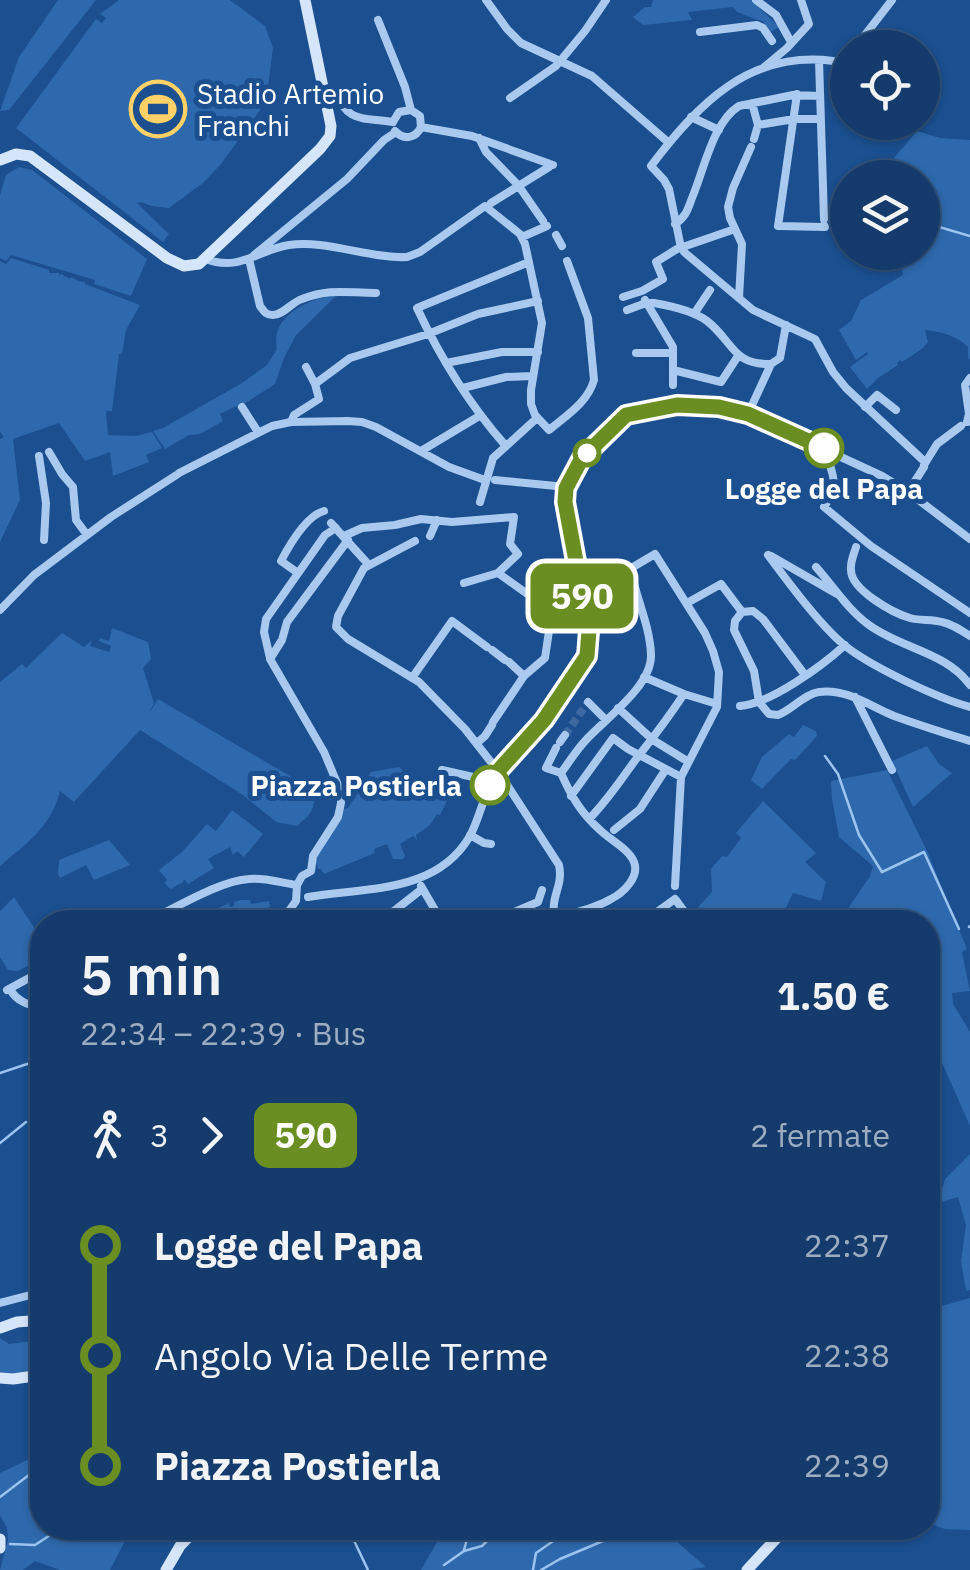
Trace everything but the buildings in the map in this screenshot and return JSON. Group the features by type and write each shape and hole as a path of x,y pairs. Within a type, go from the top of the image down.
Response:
{"street":[{"path":"1,160 18,154 33,157 167,258 188,266 197,265 326,142 332,126 329,88 305,0"},
{"path":"486,0 507,29 526,46 595,78 669,143"},
{"path":"510,98 554,67 582,36 606,0"},
{"path":"756,0 776,15 791,42"},
{"path":"762,70 809,24 801,0"},
{"path":"868,30 892,0"},
{"path":"378,20 411,110 420,116 421,127 417,134 402,136 393,122"},
{"path":"700,32 757,25 772,41"},
{"path":"797,94 778,226 824,224 819,60"},
{"path":"830,60 797,61 725,86 691,116 651,166 667,184 681,247 691,258 756,312 818,342 833,372 924,465"},
{"path":"329,88 345,112 355,118 393,122"},
{"path":"675,224 687,211 719,130 732,110 797,94 820,96"},
{"path":"739,298 742,244 728,207 758,124 752,104"},
{"path":"393,122 400,112 411,110"},
{"path":"691,116 719,130"},
{"path":"758,124 817,119"},
{"path":"228,264 290,244 412,256 551,166 480,138 421,127"},
{"path":"249,259 347,179 396,132"},
{"path":"480,138 486,152 518,185 562,246"},
{"path":"488,205 522,237 529,262 542,323 531,404 537,418 549,430 583,401 594,380 588,318 567,261"},
{"path":"522,237 549,228"},
{"path":"623,297 663,279 656,262 681,247 736,228"},
{"path":"213,252 228,264"},
{"path":"213,252 228,264"},
{"path":"249,259 260,306 271,315 298,300 334,290 376,292"},
{"path":"505,445 446,363 418,311 529,262"},
{"path":"694,314 710,290"},
{"path":"642,291 672,344 673,385"},
{"path":"315,384 347,360 478,314 538,300"},
{"path":"626,310 646,303 694,314 708,322 738,356 771,364"},
{"path":"786,326 780,358 771,364 752,416 873,470 970,539"},
{"path":"446,363 502,352 538,352"},
{"path":"636,353 673,352"},
{"path":"673,370 721,382 738,356"},
{"path":"292,422 294,415 320,398 306,366"},
{"path":"463,388 506,377 533,376"},
{"path":"908,492 937,444 964,424 969,414 965,387 970,378"},
{"path":"865,407 878,396 896,410"},
{"path":"242,406 258,432"},
{"path":"421,451 481,415"},
{"path":"480,502 491,460 537,418"},
{"path":"0,610 31,577 110,517 178,473 258,432 292,422 362,422 376,426 449,468 484,480"},
{"path":"824,448 835,484 824,508 858,542 968,608"},
{"path":"49,452 73,487 76,522 88,535"},
{"path":"38,456 46,503 44,540"},
{"path":"496,480 566,488"},
{"path":"298,573 281,561 310,519 324,511"},
{"path":"270,659 289,619 346,538 362,528 393,526 421,518 456,522 514,518 510,542 518,554 498,573 464,582 469,569"},
{"path":"430,536 437,520"},
{"path":"297,885 311,871 313,856 334,826 341,794 324,752 270,659 265,622 334,526 368,564"},
{"path":"415,541 368,564 354,583 337,620 337,630 428,690 477,743 559,866 553,910"},
{"path":"858,542 851,574 871,596 907,617 939,621 970,636"},
{"path":"561,773 578,748 644,678 650,664 649,640 631,574 633,566 655,554 705,633 719,678 718,704 681,776 675,892 685,910"},
{"path":"841,596 768,555 845,645 904,678 970,707"},
{"path":"816,567 870,626 950,665 970,685"},
{"path":"477,743 524,676 546,656 553,619 536,600 498,573"},
{"path":"687,603 722,584 742,612"},
{"path":"742,612 753,612 764,619 805,675"},
{"path":"742,612 734,630 754,671 759,702 770,714 778,715 816,692 855,697 892,715 970,741"},
{"path":"412,678 452,621 524,676"},
{"path":"740,706 759,702 845,645"},
{"path":"862,656 871,647"},
{"path":"644,678 718,704"},
{"path":"589,819 614,793 684,694"},
{"path":"855,697 892,770"},
{"path":"588,702 606,720"},
{"path":"618,708 653,740 687,762"},
{"path":"571,796 612,738 681,776"},
{"path":"560,742 546,768 561,773 571,796 589,819 635,864 635,874 627,886 612,899 585,910"},
{"path":"614,830 640,809 666,769"},
{"path":"442,770 490,785"},
{"path":"393,910 446,863 470,835 498,771"},
{"path":"470,835 491,844"},
{"path":"169,910 236,881 261,879 297,885"},
{"path":"292,910 304,897 421,884"},
{"path":"421,884 437,910"},
{"path":"297,885 304,897"},
{"path":"519,910 538,902 542,890"},
{"path":"656,910 675,892"},
{"path":"30,978 6,991 30,1004"},
{"path":"0,1303 30,1295"},
{"path":"0,1328 30,1321"},
{"path":"0,1378 30,1377"},
{"path":"0,1540 0,1548"},
{"path":"166,1570 186,1540"},
{"path":"747,1570 775,1540"}],"shaded area":[{"path":"58,0 96,0 9,110 0,111 19,57"},
{"name":"Stadio Artemio Franchi","path":"119,0 230,0 265,26 273,48 266,102 221,164 169,208 137,203 169,234 163,242 16,128 96,19 102,23 106,18 100,14"},
{"path":"653,0 751,0 779,27 768,33 764,22 733,7 688,12 692,20 643,25 633,17 651,7"},
{"path":"909,140 970,140 970,360 968,347 958,340 925,330 928,342 923,348 900,360 867,389 850,367 868,354 856,360 839,330 851,321 861,300 903,275 902,270 940,270 940,160 892,160"},
{"path":"19,167 32,170 147,259 131,296 94,284 95,280 11,255 6,261 0,258 0,195 6,175"},
{"path":"11,258 140,305 126,330 119,354 112,411 106,411 108,435 152,432 162,448 146,455 149,462 113,476 110,452 85,461 59,423 13,439 20,500 0,542 0,439 4,437 0,432 0,261 6,264"},
{"path":"340,292 296,335 275,384 238,408 220,414 223,421 165,449 153,431 242,383 267,365 277,349 276,337 286,317 306,304"},
{"path":"112,628 148,642 151,659 143,668 154,703 148,715 158,699 314,790 312,811 306,818 297,826 276,822 243,795 140,730 74,802 60,791 44,824 0,866 0,682 22,664 26,668 62,633 84,647 92,640 90,646 109,652 111,646 99,641 109,641"},
{"path":"803,725 816,731 817,736 762,789 751,780 762,757 789,734 794,737"},
{"path":"927,746 939,764 952,773 913,807 892,761"},
{"path":"399,767 416,784 424,782 425,791 450,795 440,815 416,835 417,840 413,836 400,844 403,859 393,859 387,844 324,874 315,858 343,809 348,808 371,772"},
{"path":"887,770 927,851 967,949 962,952 970,991 952,993 953,1004 970,1032 970,1126 940,1058 940,910 847,910 873,866 839,837 831,781"},
{"path":"763,801 816,853 805,862 826,882 821,901 793,893 785,910 701,910 698,907 712,892 711,869 722,856 727,857 741,838 736,833"},
{"path":"232,810 263,834 244,857 237,851 233,855 230,847 208,859 214,868 188,884 184,879 171,889 159,870 207,824 216,831"},
{"path":"109,840 130,865 94,880 86,865 60,878 59,860"},
{"path":"14,897 30,922 30,964 18,971 8,970 0,957 0,911"},
{"path":"241,900 250,900 251,904 269,901 267,910 214,910 229,903 234,906 234,902"},
{"path":"970,1154 970,1290 966,1291 961,1261 966,1225 958,1197 940,1202 945,1179"},
{"path":"970,1298 970,1530 940,1527 940,1307"},
{"path":"0,1338 9,1344 30,1341 30,1372 0,1374"},
{"path":"30,1459 30,1540 125,1540 110,1570 60,1570 35,1561 23,1570 0,1570 8,1540 0,1515 0,1473"},
{"path":"438,1540 675,1540 706,1567 690,1570 421,1570"}],"waterway":[{"path":"940,227 970,236"},
{"path":"825,756 838,774 859,835 882,872 924,852 959,929"},
{"path":"0,1073 30,1063"},
{"path":"0,1143 26,1122"},
{"path":"0,1497 30,1474"},
{"path":"10,1544 35,1545 43,1540"},
{"path":"354,1540 368,1570"},
{"path":"464,1550 467,1540"},
{"path":"444,1565 488,1540"},
{"path":"533,1570 536,1553 555,1540"},
{"path":"541,1570 605,1540"}],"tunnel":[{"path":"565,735 588,702"}],"bus line":[{"name":"590","path":"490,785 544,720 587,656 589,631 565,502 566,488 582,458 626,415 684,404 748,414 824,448"}],"place":[{"name":"Stadio Artemio Franchi","path":"158,109"},
{"name":"Logge del Papa","path":"824,448"},
{"name":"Piazza Postierla","path":"490,785"}]}
